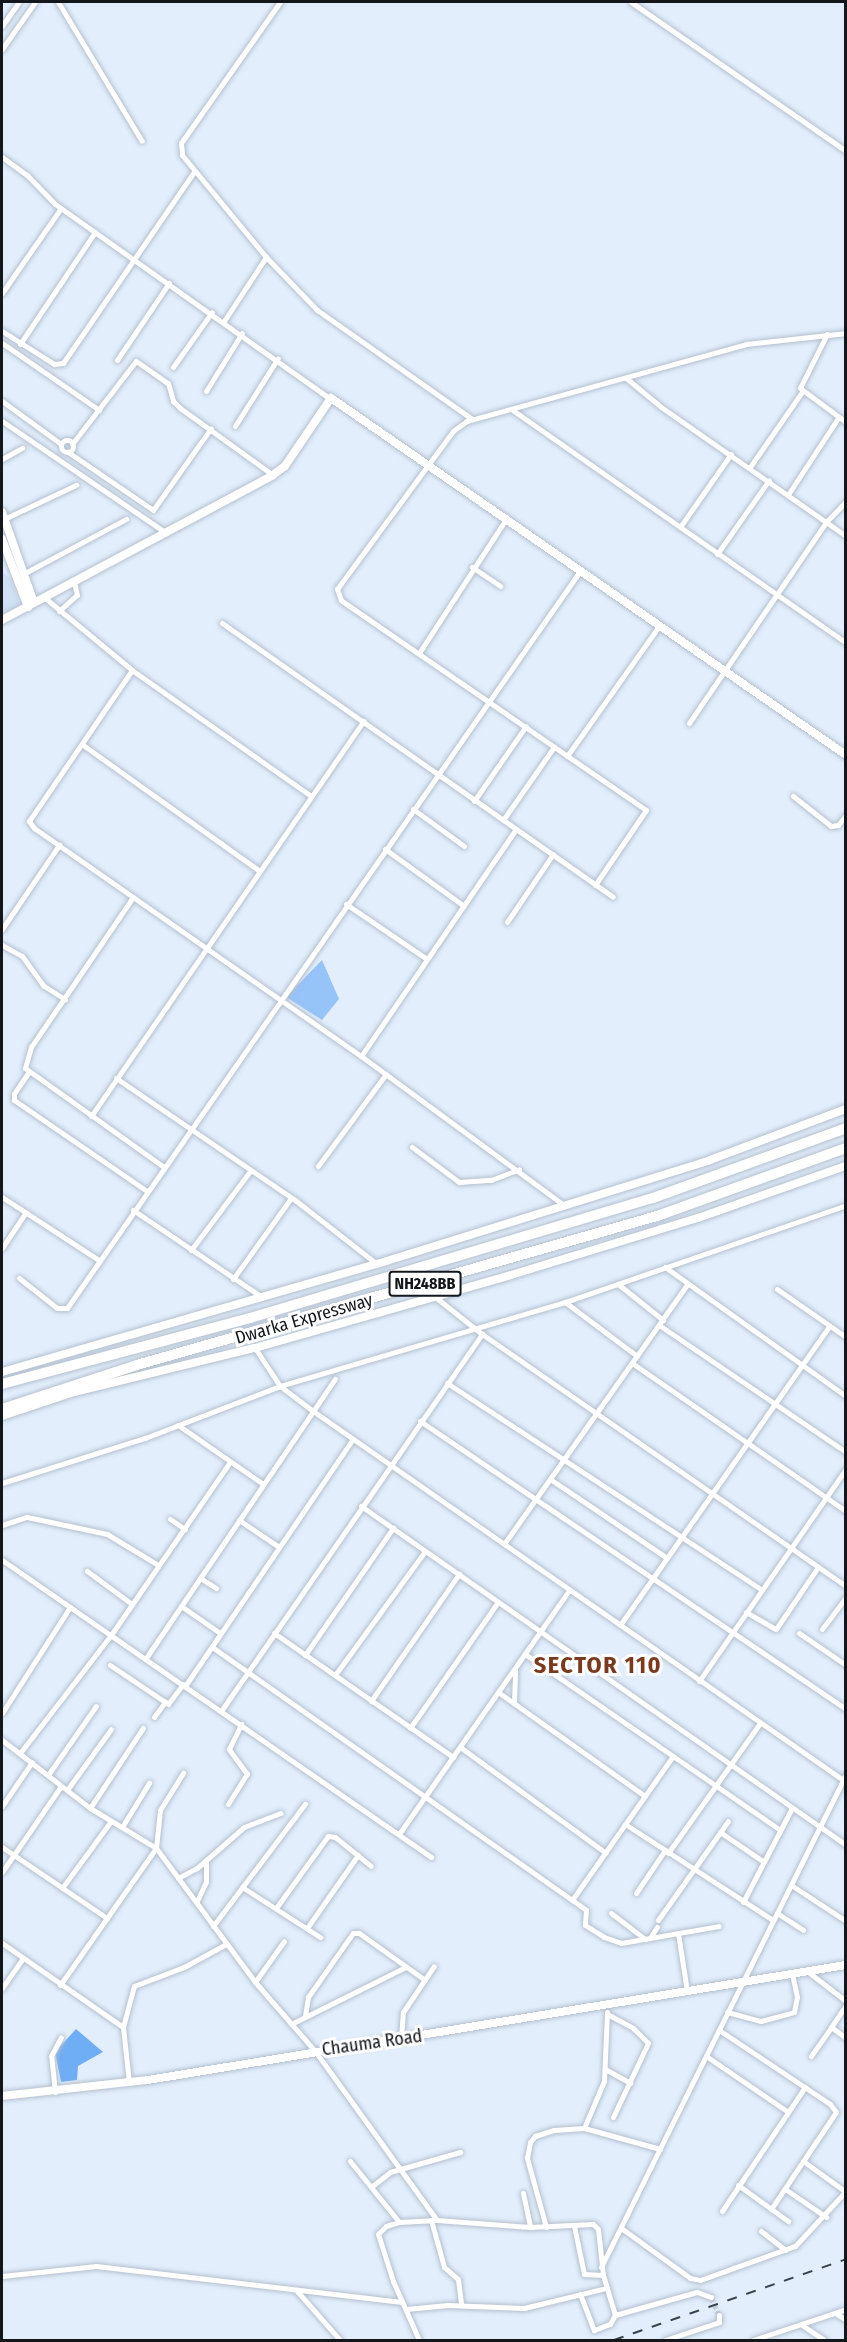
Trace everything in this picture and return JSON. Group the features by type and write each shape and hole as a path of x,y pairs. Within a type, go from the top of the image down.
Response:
{"highway":[{"name":"Dwarka Expressway","path":"2,1384 250,1318 653,1198 846,1128"},
{"name":"Dwarka Expressway","path":"2,1409 137,1365 657,1216 846,1148"}],"street":[{"path":"2,26 19,2"},
{"path":"2,49 35,2"},
{"path":"58,2 142,141"},
{"path":"280,2 181,143 182,155 266,257 325,316 472,419"},
{"path":"631,2 846,151"},
{"path":"2,157 27,175 61,208 278,358 329,398 846,755"},
{"path":"2,331 54,364 63,363 194,172"},
{"path":"2,293 61,208"},
{"path":"20,344 95,232"},
{"path":"224,321 266,257"},
{"path":"117,360 169,283"},
{"path":"173,367 212,312"},
{"path":"206,391 242,333"},
{"path":"595,885 642,821 646,810 336,593 351,566 453,431 472,419 746,344 846,333"},
{"path":"750,467 802,392 802,379 826,334"},
{"path":"2,343 99,410"},
{"path":"235,426 278,358"},
{"path":"68,452 136,361 165,380 180,408 211,428 273,475"},
{"path":"626,378 661,407 789,493 846,536"},
{"path":"802,392 846,422"},
{"path":"2,620 167,534 273,475 285,466 329,398"},
{"path":"2,402 61,444 61,449 153,510 211,428"},
{"path":"511,409 846,643"},
{"path":"789,493 838,418"},
{"path":"2,421 167,534"},
{"path":"61,444 68,441 72,444"},
{"path":"2,459 22,448"},
{"path":"680,527 731,454"},
{"path":"717,554 769,480"},
{"path":"31,605 3,515 76,485"},
{"path":"689,723 778,596 826,522 846,501"},
{"path":"23,574 126,519"},
{"path":"419,653 472,567 506,519"},
{"path":"2,538 31,605"},
{"path":"472,567 500,586"},
{"path":"19,1278 62,1310 100,1261 279,1000 580,571"},
{"path":"59,611 75,599 74,582"},
{"path":"45,598 132,670 311,795"},
{"path":"222,623 613,897"},
{"path":"567,756 659,626"},
{"path":"132,670 30,817 34,828 361,1056 519,1169 564,1205"},
{"path":"91,1116 258,870 364,721"},
{"path":"474,801 526,726"},
{"path":"82,745 258,870"},
{"path":"503,820 554,747"},
{"path":"793,796 831,826 838,825 846,815"},
{"path":"413,809 464,846"},
{"path":"361,1056 516,829"},
{"path":"2,929 59,844"},
{"path":"385,849 464,906"},
{"path":"507,922 553,854"},
{"path":"133,897 26,1058 28,1073 14,1094 14,1100 147,1191"},
{"path":"346,904 428,959"},
{"path":"2,945 22,956 45,986 65,999"},
{"path":"28,1073 164,1167"},
{"path":"318,1166 386,1074"},
{"path":"116,1078 291,1198 377,1264"},
{"path":"2,1372 377,1264 710,1160 846,1109"},
{"path":"412,1147 459,1182 491,1180 519,1169"},
{"path":"2,1416 74,1392 255,1348 434,1296 698,1218 846,1167"},
{"path":"191,1250 250,1171"},
{"path":"2,1197 100,1261"},
{"path":"233,1279 291,1198"},
{"path":"2,1483 178,1425 280,1386 323,1377 472,1328 565,1302 846,1205"},
{"path":"133,1210 262,1297"},
{"path":"2,1248 26,1212"},
{"path":"665,1267 687,1285 846,1396"},
{"path":"618,1284 661,1322 846,1452"},
{"path":"504,1544 687,1285"},
{"path":"777,1289 846,1337"},
{"path":"434,1296 472,1328 846,1586"},
{"path":"565,1302 637,1356"},
{"path":"620,1625 829,1326"},
{"path":"221,1711 482,1334"},
{"path":"255,1348 280,1386 313,1411 844,1781"},
{"path":"632,1363 846,1511"},
{"path":"146,1658 334,1379"},
{"path":"447,1383 762,1590"},
{"path":"420,1421 846,1709"},
{"path":"178,1425 263,1484"},
{"path":"110,1665 168,1704 212,1647 353,1439"},
{"path":"20,1754 111,1635 230,1462"},
{"path":"699,1681 846,1469"},
{"path":"550,1479 667,1558"},
{"path":"361,1506 846,1845"},
{"path":"2,1525 27,1517 107,1534 158,1565"},
{"path":"170,1519 185,1529"},
{"path":"239,1520 279,1547"},
{"path":"305,1655 393,1528"},
{"path":"335,1675 425,1551"},
{"path":"2,1560 431,1857"},
{"path":"746,1612 776,1629 818,1567"},
{"path":"87,1571 132,1604"},
{"path":"372,1701 459,1574"},
{"path":"200,1578 216,1588"},
{"path":"399,1834 569,1590"},
{"path":"822,1629 846,1597"},
{"path":"410,1728 498,1602"},
{"path":"181,1606 220,1634"},
{"path":"2,1713 70,1607"},
{"path":"274,1633 453,1757"},
{"path":"799,1633 846,1665"},
{"path":"212,1647 572,1900 588,1912 585,1925 604,1937 621,1942 718,1926"},
{"path":"525,1654 780,1830"},
{"path":"514,1668 514,1703"},
{"path":"498,1692 645,1796"},
{"path":"154,1717 165,1702"},
{"path":"48,1775 96,1706"},
{"path":"636,1893 760,1723"},
{"path":"228,1804 247,1774 229,1749 241,1724"},
{"path":"90,1808 143,1728"},
{"path":"67,1790 111,1729"},
{"path":"2,1740 90,1808 156,1848 255,1982 315,2051 401,2168 434,2220 444,2267 458,2279 461,2305"},
{"path":"459,1747 606,1853"},
{"path":"572,1900 673,1756"},
{"path":"2,1806 32,1762"},
{"path":"60,1985 156,1848 160,1810 183,1773"},
{"path":"601,2267 846,1774"},
{"path":"122,1827 148,1783"},
{"path":"2,1872 61,1786"},
{"path":"213,1926 305,1804"},
{"path":"743,1902 792,1808"},
{"path":"178,1878 206,1861 244,1827 280,1813"},
{"path":"62,1888 111,1821"},
{"path":"658,1920 728,1821"},
{"path":"626,1824 693,1870 773,1920"},
{"path":"720,1832 764,1862"},
{"path":"276,1908 328,1836 335,1837 371,1866"},
{"path":"2,1847 107,1918"},
{"path":"307,1928 358,1855"},
{"path":"197,1901 206,1882 206,1861"},
{"path":"791,1885 846,1921"},
{"path":"242,1887 320,1937"},
{"path":"611,1913 648,1938"},
{"path":"777,1913 803,1930"},
{"path":"648,1938 657,1927"},
{"path":"305,2016 308,1996 353,1934 359,1933 425,1980"},
{"path":"678,1933 687,1991"},
{"path":"255,1982 284,1941"},
{"path":"2,1943 123,2027"},
{"path":"129,2082 123,2027 135,1986 184,1967 226,1944"},
{"path":"2,1988 22,1959"},
{"name":"Chauma Road","path":"2,2096 55,2092 129,2082 846,1965"},
{"path":"291,2024 406,1966"},
{"path":"401,2039 403,2012 434,1966"},
{"path":"807,1971 846,2003 811,2056"},
{"path":"728,2012 761,2020 794,2012 797,1997 792,1974"},
{"path":"584,2128 605,2069 607,2005"},
{"path":"607,2014 633,2028 648,2043 613,2117"},
{"path":"831,2027 846,2038"},
{"path":"719,2030 805,2087 836,2112 771,2209"},
{"path":"55,2092 51,2056 61,2037"},
{"path":"706,2056 788,2112"},
{"path":"605,2069 630,2083"},
{"path":"722,2211 805,2087"},
{"path":"546,2227 527,2158 530,2142 554,2130 584,2128 660,2149"},
{"path":"371,2187 386,2174 401,2168 460,2152"},
{"path":"350,2161 399,2222"},
{"path":"621,2228 696,2280 785,2250 800,2243 826,2217 845,2192 803,2162"},
{"path":"738,2185 788,2221"},
{"path":"784,2189 826,2217"},
{"path":"523,2193 530,2227"},
{"path":"419,2340 378,2234 382,2228 399,2222 434,2220 530,2227 596,2226 601,2267 615,2315"},
{"path":"574,2226 584,2274 603,2275"},
{"path":"761,2231 785,2250"},
{"path":"2,2276 96,2266 297,2291 402,2301"},
{"path":"406,2309 461,2305 525,2308 606,2288"},
{"path":"297,2291 340,2340"},
{"path":"580,2294 594,2330 610,2324 615,2315 702,2291 711,2297"},
{"path":"753,2340 767,2339 846,2309"},
{"path":"835,2313 846,2320"},
{"path":"664,2340 719,2322 719,2315"},
{"path":"802,2325 824,2340"}],"shaded area":[{"path":"2,572 10,578 20,605 2,614"},
{"path":"322,960 339,999 322,1020 286,997"},
{"path":"76,2029 103,2052 78,2066 77,2080 61,2082 55,2052"}],"tunnel":[{"path":"711,2297 719,2315"}],"railway":[{"path":"614,2340 846,2259"}],"district":[{"name":"SECTOR 110","path":"598,1666"}]}
